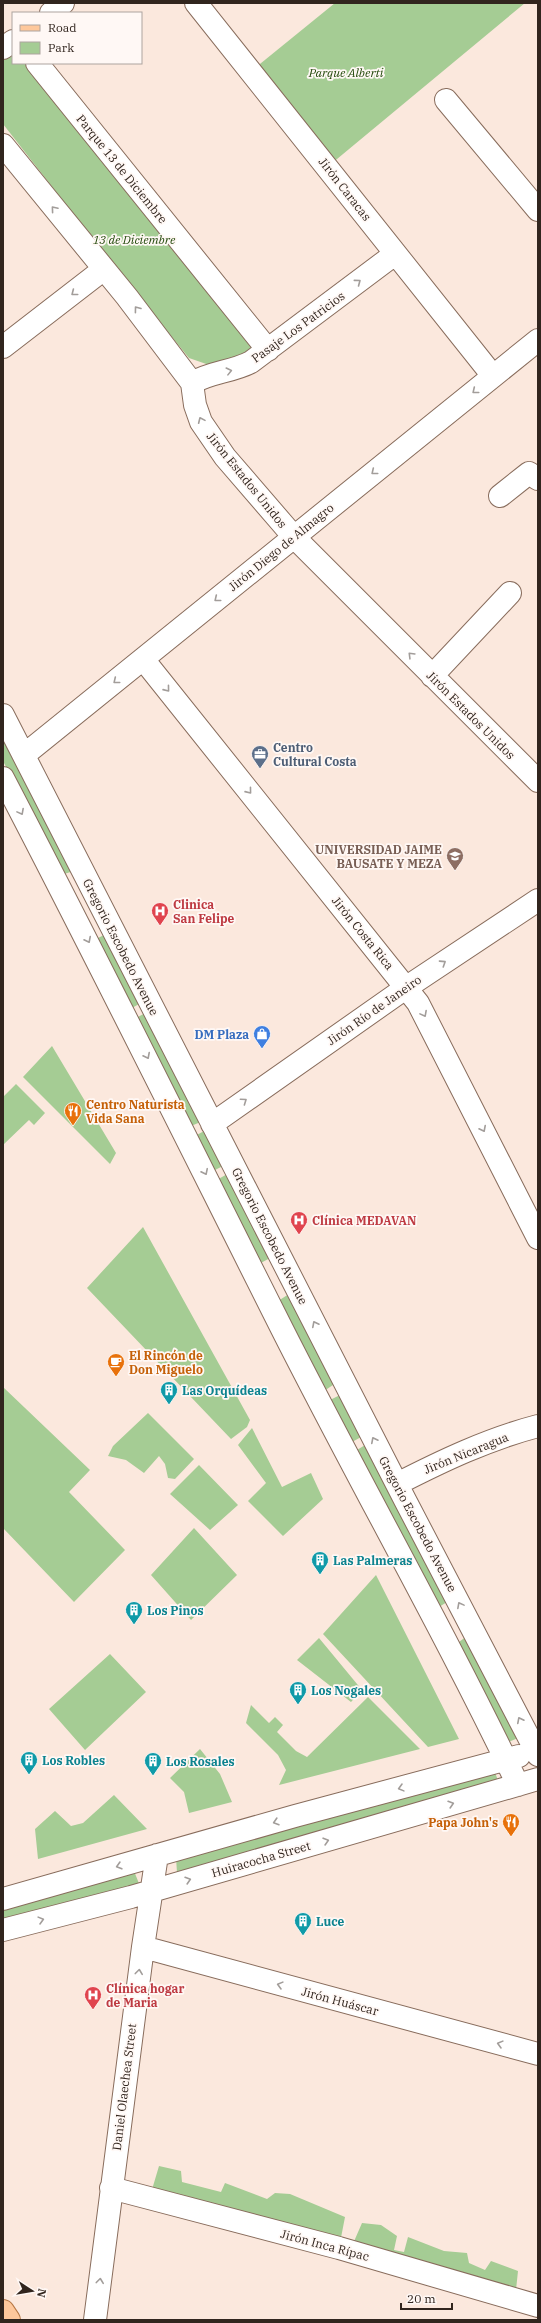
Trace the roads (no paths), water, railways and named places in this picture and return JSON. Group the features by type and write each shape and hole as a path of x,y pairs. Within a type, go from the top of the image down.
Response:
{"main road":[{"path":"3,2311 9,2320"}],"street":[{"path":"52,12 63,3"},
{"name":"Jirón Caracas","path":"196,3 493,376"},
{"path":"3,48 12,42"},
{"name":"Parque 13 de Diciembre","path":"38,64 268,350"},
{"path":"446,100 538,210"},
{"name":"Jirón Estados Unidos","path":"3,146 104,269 192,383 195,405 201,422 211,438 294,537 538,781"},
{"name":"Pasaje Los Patricios","path":"192,383 210,375 238,369 268,350 395,254"},
{"path":"3,347 104,269"},
{"name":"Jirón Diego de Almagro","path":"24,755 538,340"},
{"path":"500,496 529,473 538,479"},
{"path":"432,676 510,593"},
{"name":"Jirón Costa Rica","path":"143,659 407,987 418,1003 458,1078 538,1238"},
{"name":"Gregorio Escobedo Avenue","path":"3,715 397,1484 537,1753"},
{"path":"3,778 73,912 264,1289 274,1313 482,1710 506,1759 528,1782"},
{"path":"73,912 97,900"},
{"name":"Jirón Río de Janeiro","path":"212,1124 407,987 538,900"},
{"path":"264,1289 272,1292 281,1290 287,1283 289,1274"},
{"path":"274,1313 278,1302 282,1298 293,1296 303,1301"},
{"name":"Jirón Nicaragua","path":"397,1484 440,1462 478,1446 538,1426"},
{"path":"3,1899 380,1793 506,1759 537,1753"},
{"name":"Huiracocha Street","path":"3,1930 150,1891 528,1782"},
{"path":"380,1793 390,1822"},
{"name":"Daniel Olaechea Street","path":"95,2320 150,1891 157,1855"},
{"name":"Jirón Huáscar","path":"143,1947 538,2054"},
{"name":"Jirón Inca Rípac","path":"111,2188 339,2248 535,2306"}],"place":[{"name":"Centro Cultural Costa","path":"260,769"},
{"name":"UNIVERSIDAD JAIME BAUSATE Y MEZA","path":"455,871"},
{"name":"Clinica San Felipe","path":"160,926"},
{"name":"DM Plaza","path":"262,1049"},
{"name":"Centro Naturista Vida Sana","path":"73,1126"},
{"name":"Clínica MEDAVAN","path":"299,1235"},
{"name":"El Rincón de Don Miguelo","path":"116,1377"},
{"name":"Las Orquídeas","path":"169,1405"},
{"name":"Las Palmeras","path":"320,1575"},
{"name":"Los Pinos","path":"134,1625"},
{"name":"Los Nogales","path":"298,1705"},
{"name":"Los Robles","path":"29,1775"},
{"name":"Los Rosales","path":"153,1776"},
{"name":"Papa John's","path":"511,1837"},
{"name":"Luce","path":"303,1936"},
{"name":"Clínica hogar de Maria","path":"93,2010"}],"park label":[{"name":"Parque Alberti","path":"346,72"},
{"name":"13 de Diciembre","path":"134,239"}]}
